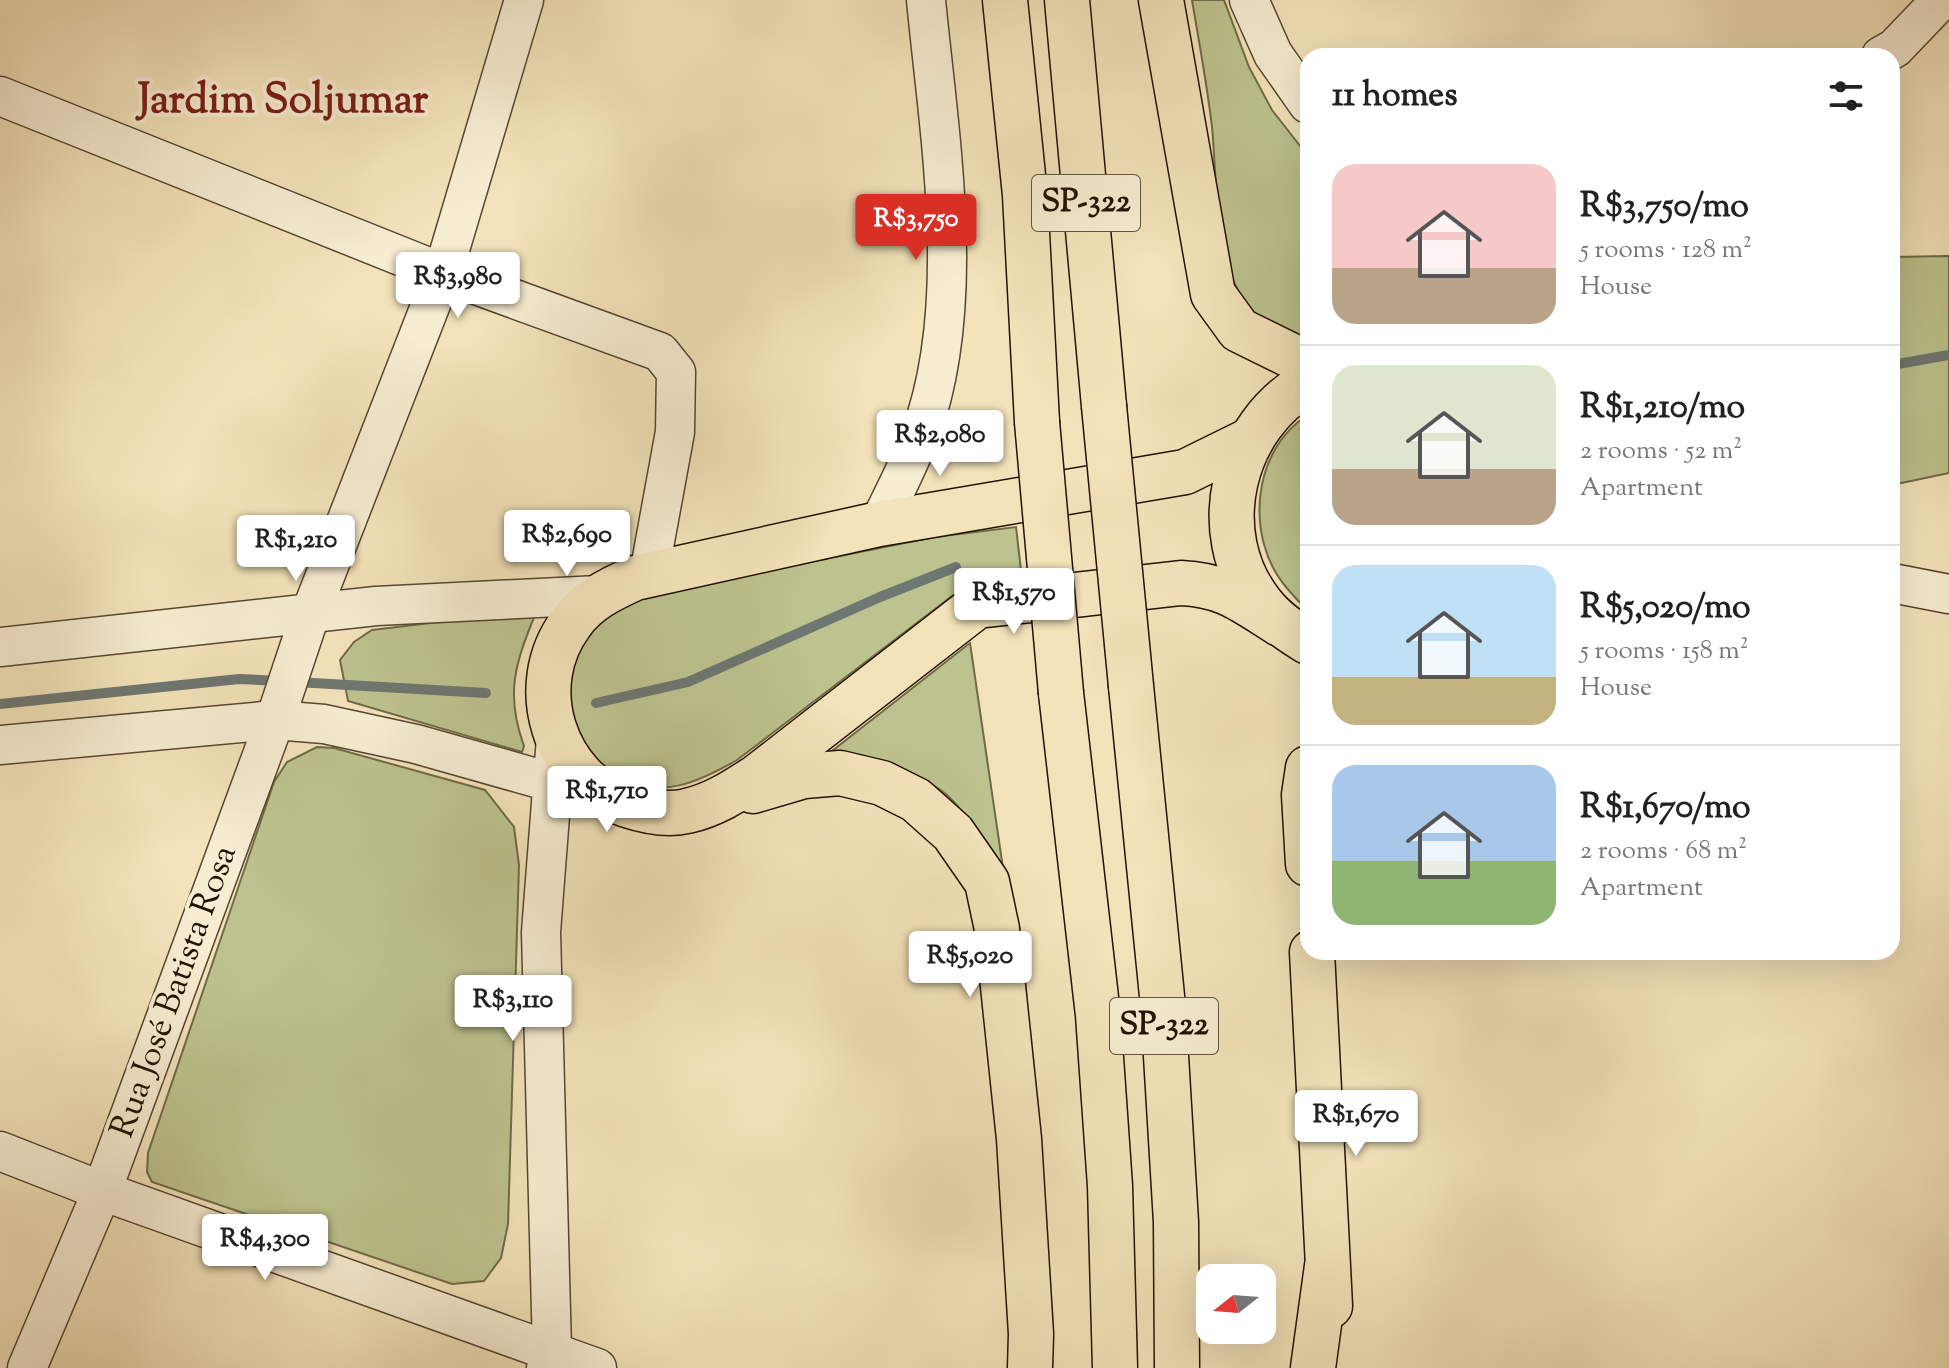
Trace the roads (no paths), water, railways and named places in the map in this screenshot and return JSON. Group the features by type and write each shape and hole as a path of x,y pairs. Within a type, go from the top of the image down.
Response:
{"main road":[{"name":"SP-322","path":"1005,0 1025,195 1037,422 1061,693 1098,1015 1110,1186 1115,1368"},
{"name":"SP-322","path":"1067,0 1163,1006 1176,1222 1177,1368"},
{"path":"1161,0 1213,294 1239,330 1300,360"},
{"path":"1294,633 1259,601 1244,575 1231,530 1233,484 1250,440 1273,410 1300,389"},
{"path":"1030,1368 1031,1334 1019,1139 997,929 987,882 953,833 916,800 882,783 840,773 804,776 684,812 645,812 608,798 577,773 556,738 547,699 552,659 570,623 599,595 649,574 879,524 1185,472 1250,440"},
{"path":"721,800 784,756 977,606 1181,583 1209,584 1233,595 1294,633"},
{"path":"1312,960 1334,1368"},
{"path":"1313,1368 1327,1266"}],"street":[{"name":"Rua José Batista Rosa","path":"27,1368 102,1191 308,621 443,273 524,0"},
{"path":"879,524 921,434 937,373 948,286 943,175 926,0"},
{"path":"1249,0 1273,54 1300,93"},
{"path":"1895,48 1941,0"},
{"path":"0,96 443,273 660,352 676,372 675,432 649,574"},
{"path":"1900,585 1949,594"},
{"path":"0,647 599,595"},
{"path":"0,745 279,708 324,724 416,744 608,798"},
{"path":"549,1360 541,932 556,738"},
{"path":"0,1151 549,1360 597,1368"}],"waterway":[{"path":"1900,364 1949,355"},
{"path":"596,703 688,682 880,597 956,567"},
{"path":"0,704 239,679 280,681"},
{"path":"296,682 486,693"}],"district":[{"name":"Jardim Soljumar","path":"283,102"}]}
